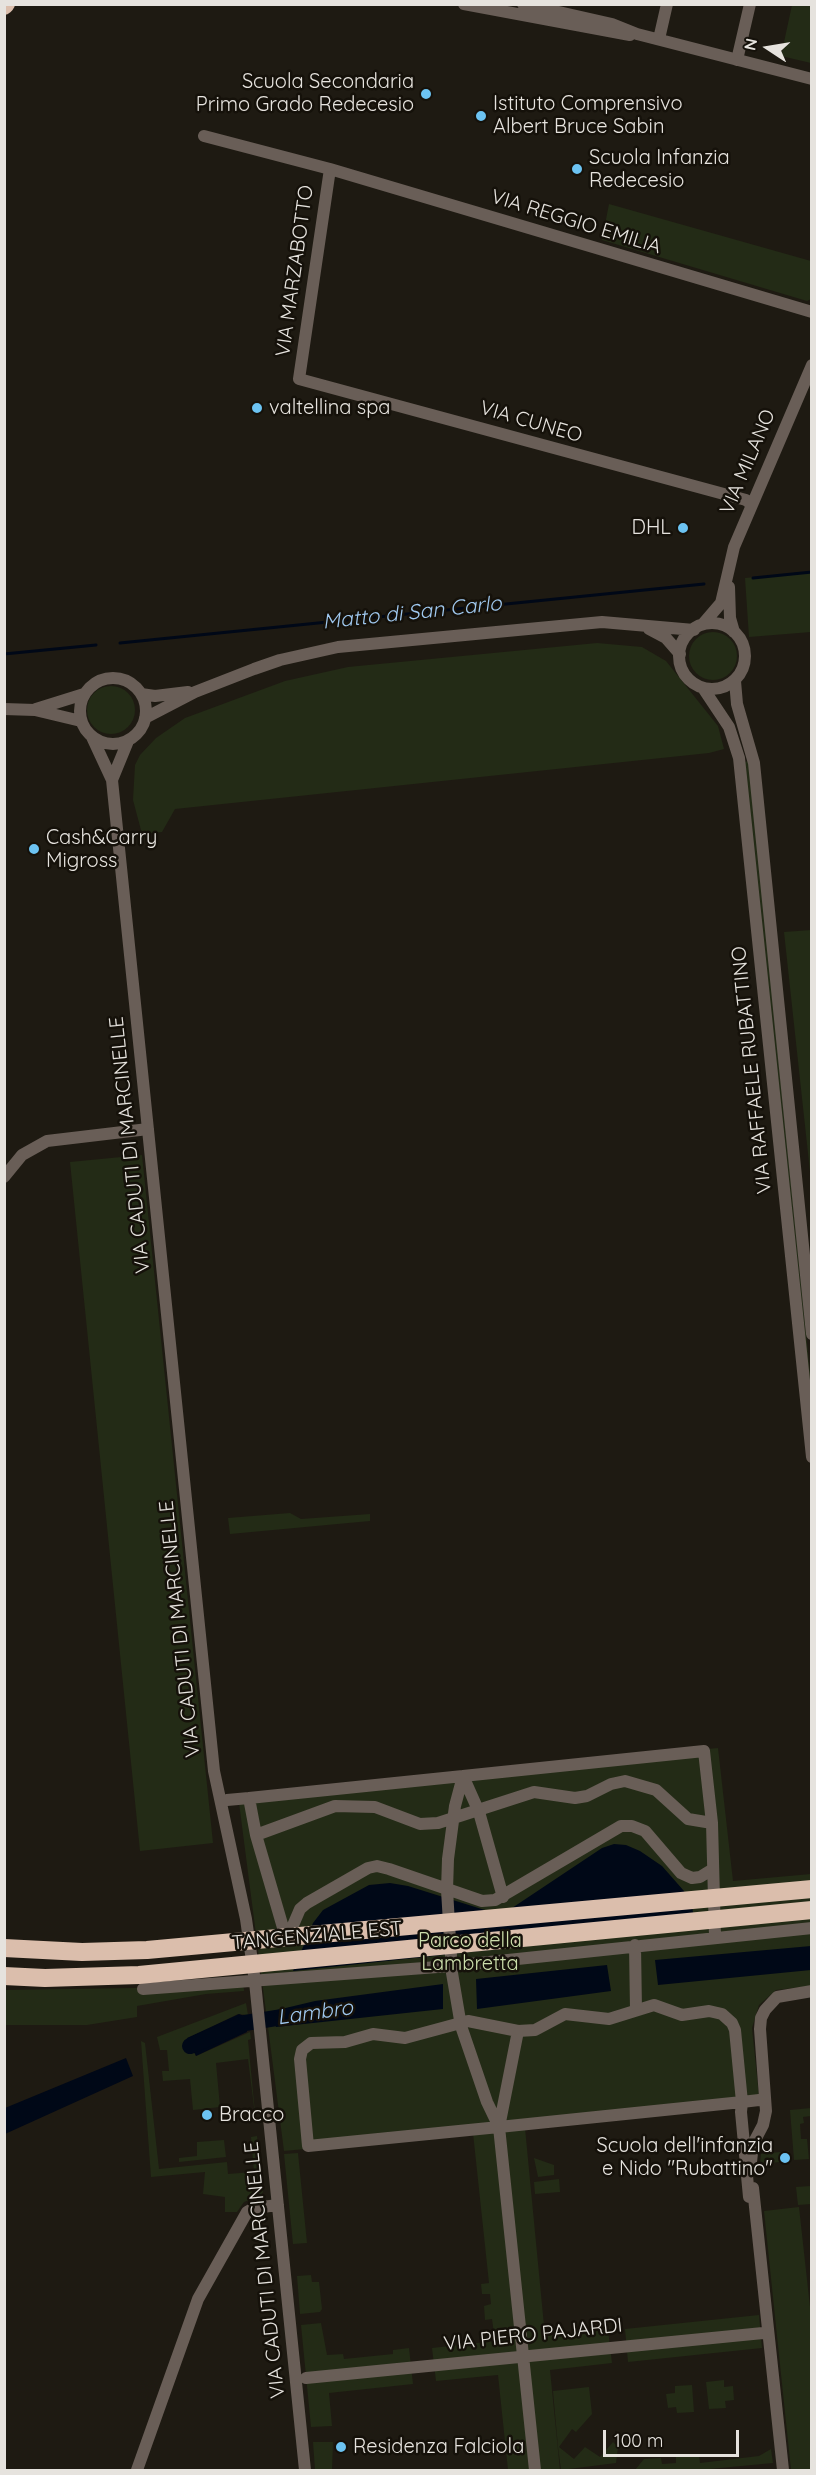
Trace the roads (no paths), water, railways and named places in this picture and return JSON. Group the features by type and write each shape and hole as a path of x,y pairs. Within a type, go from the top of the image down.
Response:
{"highway":[{"name":"TANGENZIALE EST","path":"4,1948 82,1952 147,1950 812,1889"},
{"name":"TANGENZIALE EST","path":"4,1976 45,1978 139,1975 812,1910"}],"street":[{"path":"479,7 491,5 517,9 522,4 581,11 637,34 812,79"},
{"path":"659,39 667,4"},
{"path":"737,60 750,4"},
{"path":"465,5 623,35 637,34"},
{"path":"546,20 554,17 575,21 581,11"},
{"name":"VIA REGGIO EMILIA","path":"204,136 330,169 812,312"},
{"name":"VIA MARZABOTTO","path":"299,379 330,169"},
{"name":"VIA MILANO","path":"699,627 717,611 728,577 734,547 812,365"},
{"name":"VIA CUNEO","path":"299,379 746,500 751,504"},
{"name":"VIA MILANO","path":"728,577 730,618 734,632"},
{"path":"145,718 195,692 280,660 338,647 572,624 616,622 699,627 716,624 734,632"},
{"path":"642,625 666,638 680,654"},
{"path":"680,654 684,640 699,627"},
{"name":"VIA RAFFAELE RUBATTINO","path":"734,632 745,649 744,665 735,681 735,696 748,737 755,775 812,1334"},
{"name":"VIA RAFFAELE RUBATTINO","path":"680,654 685,674 703,688 729,727 739,758 812,1457"},
{"path":"35,710 84,694 96,683 113,678 130,683 141,694 145,706 145,718 139,731 128,741 112,744 92,737 81,721 80,705 84,694"},
{"path":"703,688 720,688 735,681"},
{"path":"141,694 166,695 195,692"},
{"path":"4,709 35,710 81,721"},
{"name":"VIA CADUTI DI MARCINELLE","path":"92,737 112,780 214,1771 248,1926 261,2030 305,2470"},
{"name":"VIA CADUTI DI MARCINELLE","path":"112,780 128,741"},
{"path":"4,1177 22,1155 47,1141 148,1130"},
{"path":"227,1800 704,1750 712,1823 715,1937"},
{"path":"463,1776 479,1812 503,1897"},
{"path":"463,1776 453,1820 447,1890 451,1963 460,2022 474,2069 499,2129"},
{"path":"256,1835 335,1806 375,1807 420,1824 453,1820 534,1792 575,1798 587,1796 611,1784 625,1781 656,1790 688,1819 712,1823"},
{"path":"249,1797 256,1835 284,1930 277,1980"},
{"path":"284,1930 291,1930 300,1909 307,1903 368,1868 377,1866 389,1869 482,1901 503,1897 621,1826 632,1826 645,1831 681,1873 692,1878 700,1877 713,1869"},
{"path":"143,1989 277,1980 812,1928"},
{"path":"635,1945 636,2010"},
{"path":"783,2470 751,2153 763,2125 766,2111 761,2018 770,2003 777,1997 812,1991"},
{"path":"749,2197 742,2102 735,2030 728,2018 709,2011 682,2015 654,2005 609,2019 566,2014 535,2030 518,2031 478,2022 460,2022 405,2038 373,2034 345,2042 311,2043 306,2045 300,2059 309,2146 499,2129 742,2102 759,2100"},
{"path":"518,2031 499,2129 535,2470"},
{"path":"138,2470 183,2335 198,2299 247,2212 254,2208 278,2205"},
{"name":"VIA PIERO PAJARDI","path":"306,2378 763,2332"}],"water":[{"path":"614,1844 626,1845 640,1851 662,1866 684,1891 692,1907 696,1928 293,1971 313,1923 323,1910 369,1885 390,1883 408,1886 488,1911 512,1908 602,1848"},
{"path":"811,1946 811,1970 658,1985 655,1960"},
{"path":"607,1965 611,1991 477,2009 476,1979"},
{"path":"443,1984 443,2009 276,2027 273,2011 315,2001"},
{"path":"239,2014 244,2016 247,2032 196,2056 187,2038"},
{"path":"126,2058 133,2076 5,2134 5,2108"}],"waterway":[{"name":"Matto di San Carlo","path":"753,578 812,572"},
{"name":"Matto di San Carlo","path":"120,643 704,584"},
{"name":"Matto di San Carlo","path":"4,654 96,645"},
{"name":"Lambro","path":"190,2046 245,2023 295,2015"}],"place":[{"name":"Scuola Secondaria Primo Grado Redecesio","path":"426,94"},
{"name":"Istituto Comprensivo Albert Bruce Sabin","path":"481,116"},
{"name":"Scuola Infanzia Redecesio","path":"577,169"},
{"name":"valtellina spa","path":"257,408"},
{"name":"DHL","path":"683,528"},
{"name":"Cash&Carry Migross","path":"34,849"},
{"name":"Bracco","path":"207,2115"},
{"name":"Scuola dell'infanzia e Nido \"Rubattino\"","path":"785,2158"},
{"name":"Residenza Falciola","path":"341,2447"}],"park label":[{"name":"Parco della Lambretta","path":"470,1952"}]}
